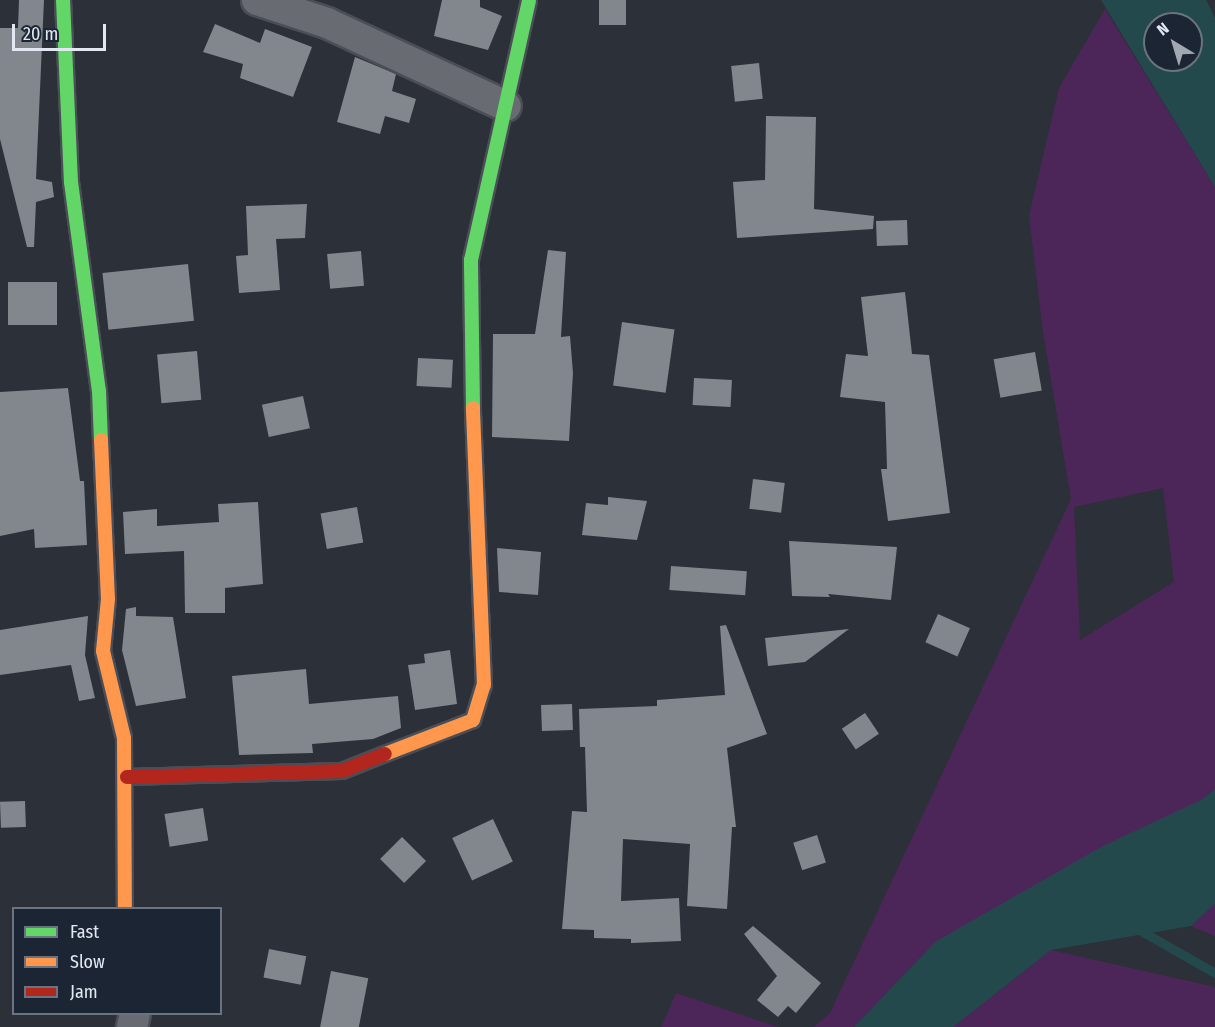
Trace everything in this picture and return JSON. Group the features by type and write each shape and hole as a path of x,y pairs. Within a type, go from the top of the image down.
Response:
{"street":[{"path":"63,0 71,182 99,391 108,599 103,651 124,738 127,777 125,907"},
{"path":"257,0 327,22 506,106"},
{"path":"127,777 342,771 473,720 484,685 473,435 471,260 530,0"}],"shaded area":[{"path":"1101,0 1206,0 1215,18 1215,187 1145,72 1203,72 1203,12 1143,12 1143,69"},
{"path":"1105,9 1215,187 1215,789 1203,799 935,942 854,1027 814,1027 830,1013 1071,499 1043,332 1029,216 1059,88","holes":["1163,488 1174,582 1080,640 1074,507"]},
{"path":"1215,789 1215,904 1191,926 1051,950 953,1027 854,1027 935,942 1103,846 1203,799"},
{"path":"1215,904 1215,936 1191,926"},
{"path":"1051,950 1215,987 1215,1027 953,1027"},
{"path":"676,993 778,1027 661,1027"}],"building":[{"path":"19,0 44,0 36,179 52,182 54,197 36,202 34,247 27,247 0,139 0,28 18,28"},
{"path":"442,0 480,0 480,7 502,16 488,50 434,36"},
{"path":"599,0 626,0 626,25 599,25"},
{"path":"215,24 260,43 265,29 312,47 293,97 240,78 243,64 203,52"},
{"path":"355,57 396,74 392,91 416,99 409,123 385,116 380,134 337,122"},
{"path":"759,63 763,99 735,102 731,66"},
{"path":"766,116 816,117 814,209 874,216 873,229 737,238 733,182 765,180"},
{"path":"307,204 305,238 276,239 280,290 239,293 236,256 248,255 246,206"},
{"path":"907,220 908,245 877,246 876,221"},
{"path":"548,250 566,252 561,337 570,336 573,373 569,441 492,437 493,334 535,334"},
{"path":"361,251 364,286 330,289 327,254"},
{"path":"188,264 194,321 108,330 102,273"},
{"path":"8,282 57,282 57,325 8,325"},
{"path":"905,292 912,354 929,355 950,513 888,521 881,469 887,469 885,402 840,397 846,354 868,356 861,297"},
{"path":"622,322 674,329 666,393 613,385"},
{"path":"197,351 201,400 161,403 157,354"},
{"path":"1035,352 1042,390 1000,398 994,359"},
{"path":"418,358 453,360 451,388 417,386"},
{"path":"694,378 732,380 731,407 693,405"},
{"path":"68,388 80,481 84,481 87,545 35,548 34,529 0,536 0,392"},
{"path":"303,396 310,428 269,437 262,405"},
{"path":"753,479 785,483 781,513 749,509"},
{"path":"608,497 647,501 637,540 582,535 586,503 608,505"},
{"path":"258,502 263,584 225,588 225,613 185,613 184,551 125,554 123,512 157,509 157,526 219,522 218,504"},
{"path":"357,507 363,542 327,549 321,513"},
{"path":"789,541 897,547 891,600 828,594 830,597 792,596"},
{"path":"497,548 541,552 538,595 499,592"},
{"path":"671,566 747,571 745,595 669,590"},
{"path":"136,607 136,616 173,617 186,698 136,706 122,650 126,609"},
{"path":"938,614 970,628 957,657 925,642"},
{"path":"88,616 85,655 95,698 79,701 71,665 0,675 0,630"},
{"path":"726,625 767,734 727,748 736,827 732,827 727,909 687,906 690,844 623,839 621,901 679,898 681,941 631,943 631,939 594,938 594,930 562,929 572,811 587,812 585,747 580,747 579,709 657,706 657,700 725,695 720,626"},
{"path":"849,629 805,662 768,666 765,638"},
{"path":"450,650 457,704 415,710 408,665 425,663 424,654"},
{"path":"306,669 309,704 398,696 401,728 373,739 312,744 313,753 239,755 232,676"},
{"path":"572,704 573,730 542,731 541,705"},
{"path":"865,713 879,734 856,749 842,729"},
{"path":"25,801 26,827 1,828 0,802"},
{"path":"203,808 208,841 170,847 164,814"},
{"path":"493,819 513,862 472,881 452,838"},
{"path":"817,835 826,863 802,870 793,843"},
{"path":"402,837 426,861 404,883 380,859"},
{"path":"753,926 821,983 796,1013 788,1006 778,1017 757,1000 777,976 744,934"},
{"path":"269,949 306,956 301,985 263,977"},
{"path":"331,971 368,978 359,1027 320,1027"}],"waterway":[{"path":"1136,928 1215,973"}],"traffic: fast":[{"path":"63,0 71,182 99,391 101,440"},
{"path":"473,408 471,260 529,0"}],"traffic: slow":[{"path":"385,754 473,720 484,685 473,408"},
{"path":"101,440 108,599 103,651 124,738 125,907"}],"traffic: jam":[{"path":"127,777 342,771 385,754"}]}
